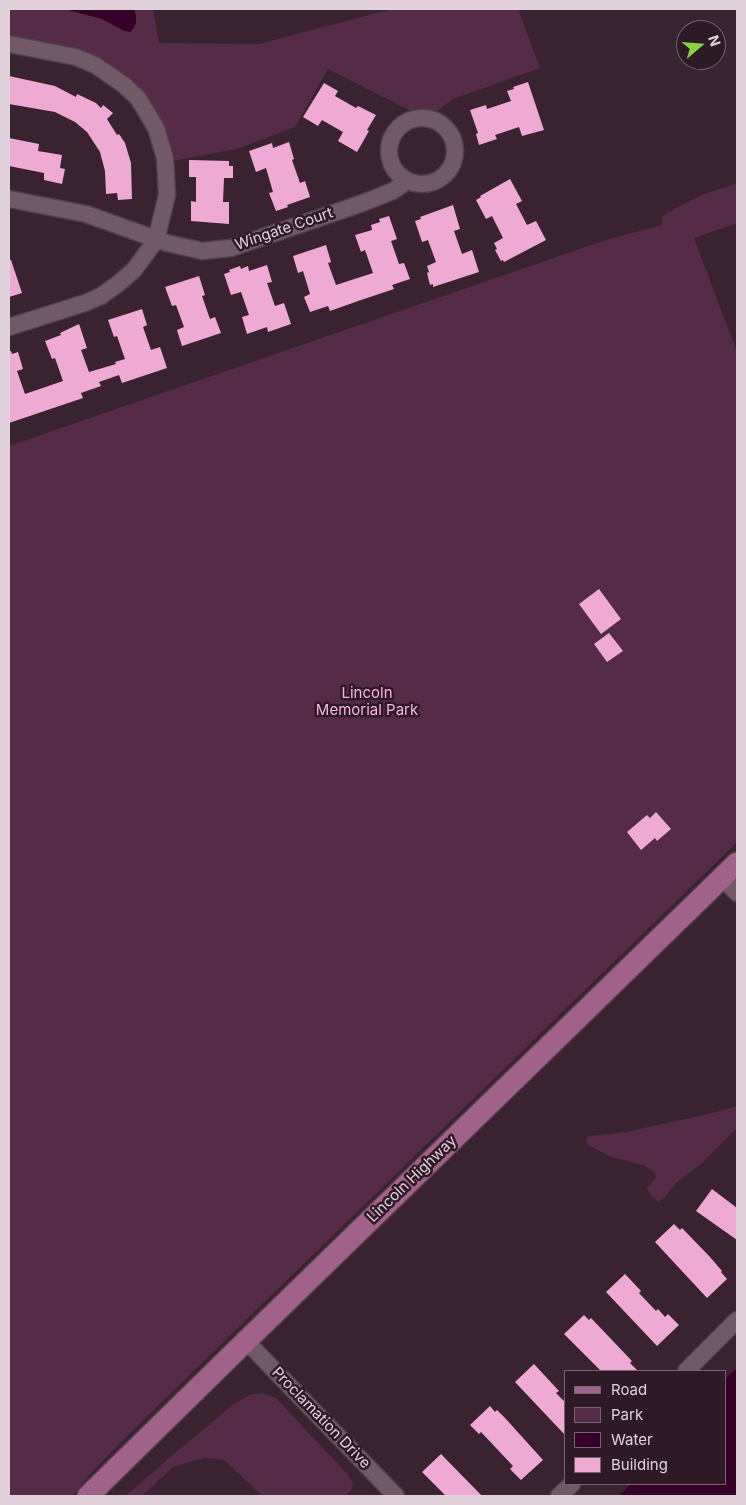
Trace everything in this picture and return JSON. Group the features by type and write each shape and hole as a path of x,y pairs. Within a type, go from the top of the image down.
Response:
{"main road":[{"name":"Lincoln Highway","path":"88,1496 730,870"}],"street":[{"path":"9,44 76,57 96,65 124,85 138,98 156,128 166,162 166,195 156,240 134,270 101,296 85,303 9,327"},
{"path":"418,118 428,119 442,125 449,132 455,150 454,159 449,171 442,178 425,184 416,184 407,180 394,168 390,159 391,140 396,132 402,125 418,118"},
{"name":"Wingate Court","path":"9,199 86,214 156,240 186,249 202,251 231,248 367,201 393,191 407,180"},
{"path":"730,870 737,893"},
{"path":"687,1370 737,1320"},
{"name":"Proclamation Drive","path":"246,1340 396,1496"},
{"path":"559,1496 571,1485"}],"green space":[{"path":"9,9 153,9 159,43 259,44 392,9 518,9 540,68 453,99 427,119 328,69 295,127 237,149 166,162 156,128 111,74 9,44"},
{"name":"Lincoln Memorial Park","path":"737,183 737,223 694,238 737,352 737,842 127,1436 72,1496 9,1496 9,446 603,241 662,225 662,217 668,212 702,195"},
{"path":"737,1106 737,1128 701,1164 676,1183 659,1202 652,1197 647,1188 656,1177 655,1173 645,1166 609,1156 587,1144 586,1138 590,1136 626,1132"},
{"path":"262,1393 276,1398 348,1475 353,1483 351,1490 345,1496 263,1496 224,1460 204,1458 173,1467 142,1496 126,1496 234,1404 249,1395"}],"water":[{"path":"64,9 134,9 136,23 130,32 124,31 102,19"},
{"path":"737,1368 737,1496 619,1496 630,1485 726,1485 726,1378"}],"building":[{"path":"9,76 55,86 76,97 77,94 96,103 101,108 103,105 113,113 107,119 117,135 119,134 125,143 131,163 132,199 118,200 117,193 106,194 105,171 100,152 87,132 75,122 55,112 9,104"},
{"path":"528,82 544,130 522,136 519,127 495,135 497,139 479,145 476,134 478,133 470,110 486,105 487,109 511,101 507,91"},
{"path":"324,83 338,91 335,96 356,108 358,106 376,115 357,152 338,141 343,132 322,120 318,126 303,117"},
{"path":"9,138 39,144 38,151 62,155 60,168 65,169 62,184 44,180 44,173 9,166"},
{"path":"289,142 294,159 292,160 300,183 305,181 310,197 276,211 269,193 273,192 266,168 256,172 249,151 272,143 273,148"},
{"path":"189,160 229,161 229,166 233,166 233,178 224,178 223,202 229,202 229,224 191,221 191,201 196,202 196,177 189,177"},
{"path":"510,179 522,201 516,204 527,225 536,221 546,240 504,262 503,260 501,261 495,250 497,249 494,243 503,238 492,216 486,219 476,200"},
{"path":"453,205 460,229 454,231 462,254 472,250 479,272 433,287 433,284 430,285 427,266 436,262 428,240 422,242 415,221 421,219 420,217"},
{"path":"389,216 397,239 391,241 399,264 404,263 410,279 392,285 394,289 330,311 328,306 310,312 304,297 310,294 303,271 298,273 293,256 326,245 331,262 328,263 336,285 373,273 365,250 361,252 355,235 372,230 371,225 380,222 379,219"},
{"path":"9,260 11,260 22,293 9,297"},
{"path":"267,265 272,282 267,283 275,306 284,303 291,324 268,332 267,327 247,334 242,317 249,315 241,292 231,295 224,274 240,266 241,269 248,266 249,271"},
{"path":"199,276 205,295 202,296 210,319 215,317 221,333 182,346 177,330 184,327 176,305 172,306 165,287"},
{"path":"142,309 147,325 143,327 151,350 160,347 167,368 122,383 119,375 99,382 101,386 81,393 83,398 9,423 9,351 12,354 18,352 23,369 17,371 25,394 63,381 55,358 52,359 45,341 61,335 60,333 79,324 87,348 81,350 89,372 116,364 115,362 125,359 117,336 114,337 108,320"},
{"path":"599,589 621,619 601,634 579,604"},
{"path":"609,633 623,651 607,662 594,644"},
{"path":"656,812 671,829 657,841 655,838 641,850 627,832 647,815 650,818"},
{"path":"712,1189 737,1208 737,1240 696,1211"},
{"path":"674,1224 680,1230 682,1228 710,1257 727,1279 707,1298 655,1242"},
{"path":"625,1274 656,1311 658,1309 665,1317 668,1314 679,1325 657,1346 606,1292"},
{"path":"584,1315 589,1320 591,1318 632,1361 630,1363 637,1370 600,1370 564,1334"},
{"path":"534,1364 559,1391 556,1393 564,1401 564,1434 515,1382"},
{"path":"490,1406 495,1412 497,1410 505,1418 543,1460 521,1480 510,1469 513,1466 481,1432 479,1434 470,1425"},
{"path":"441,1454 482,1496 446,1496 422,1472"}]}
